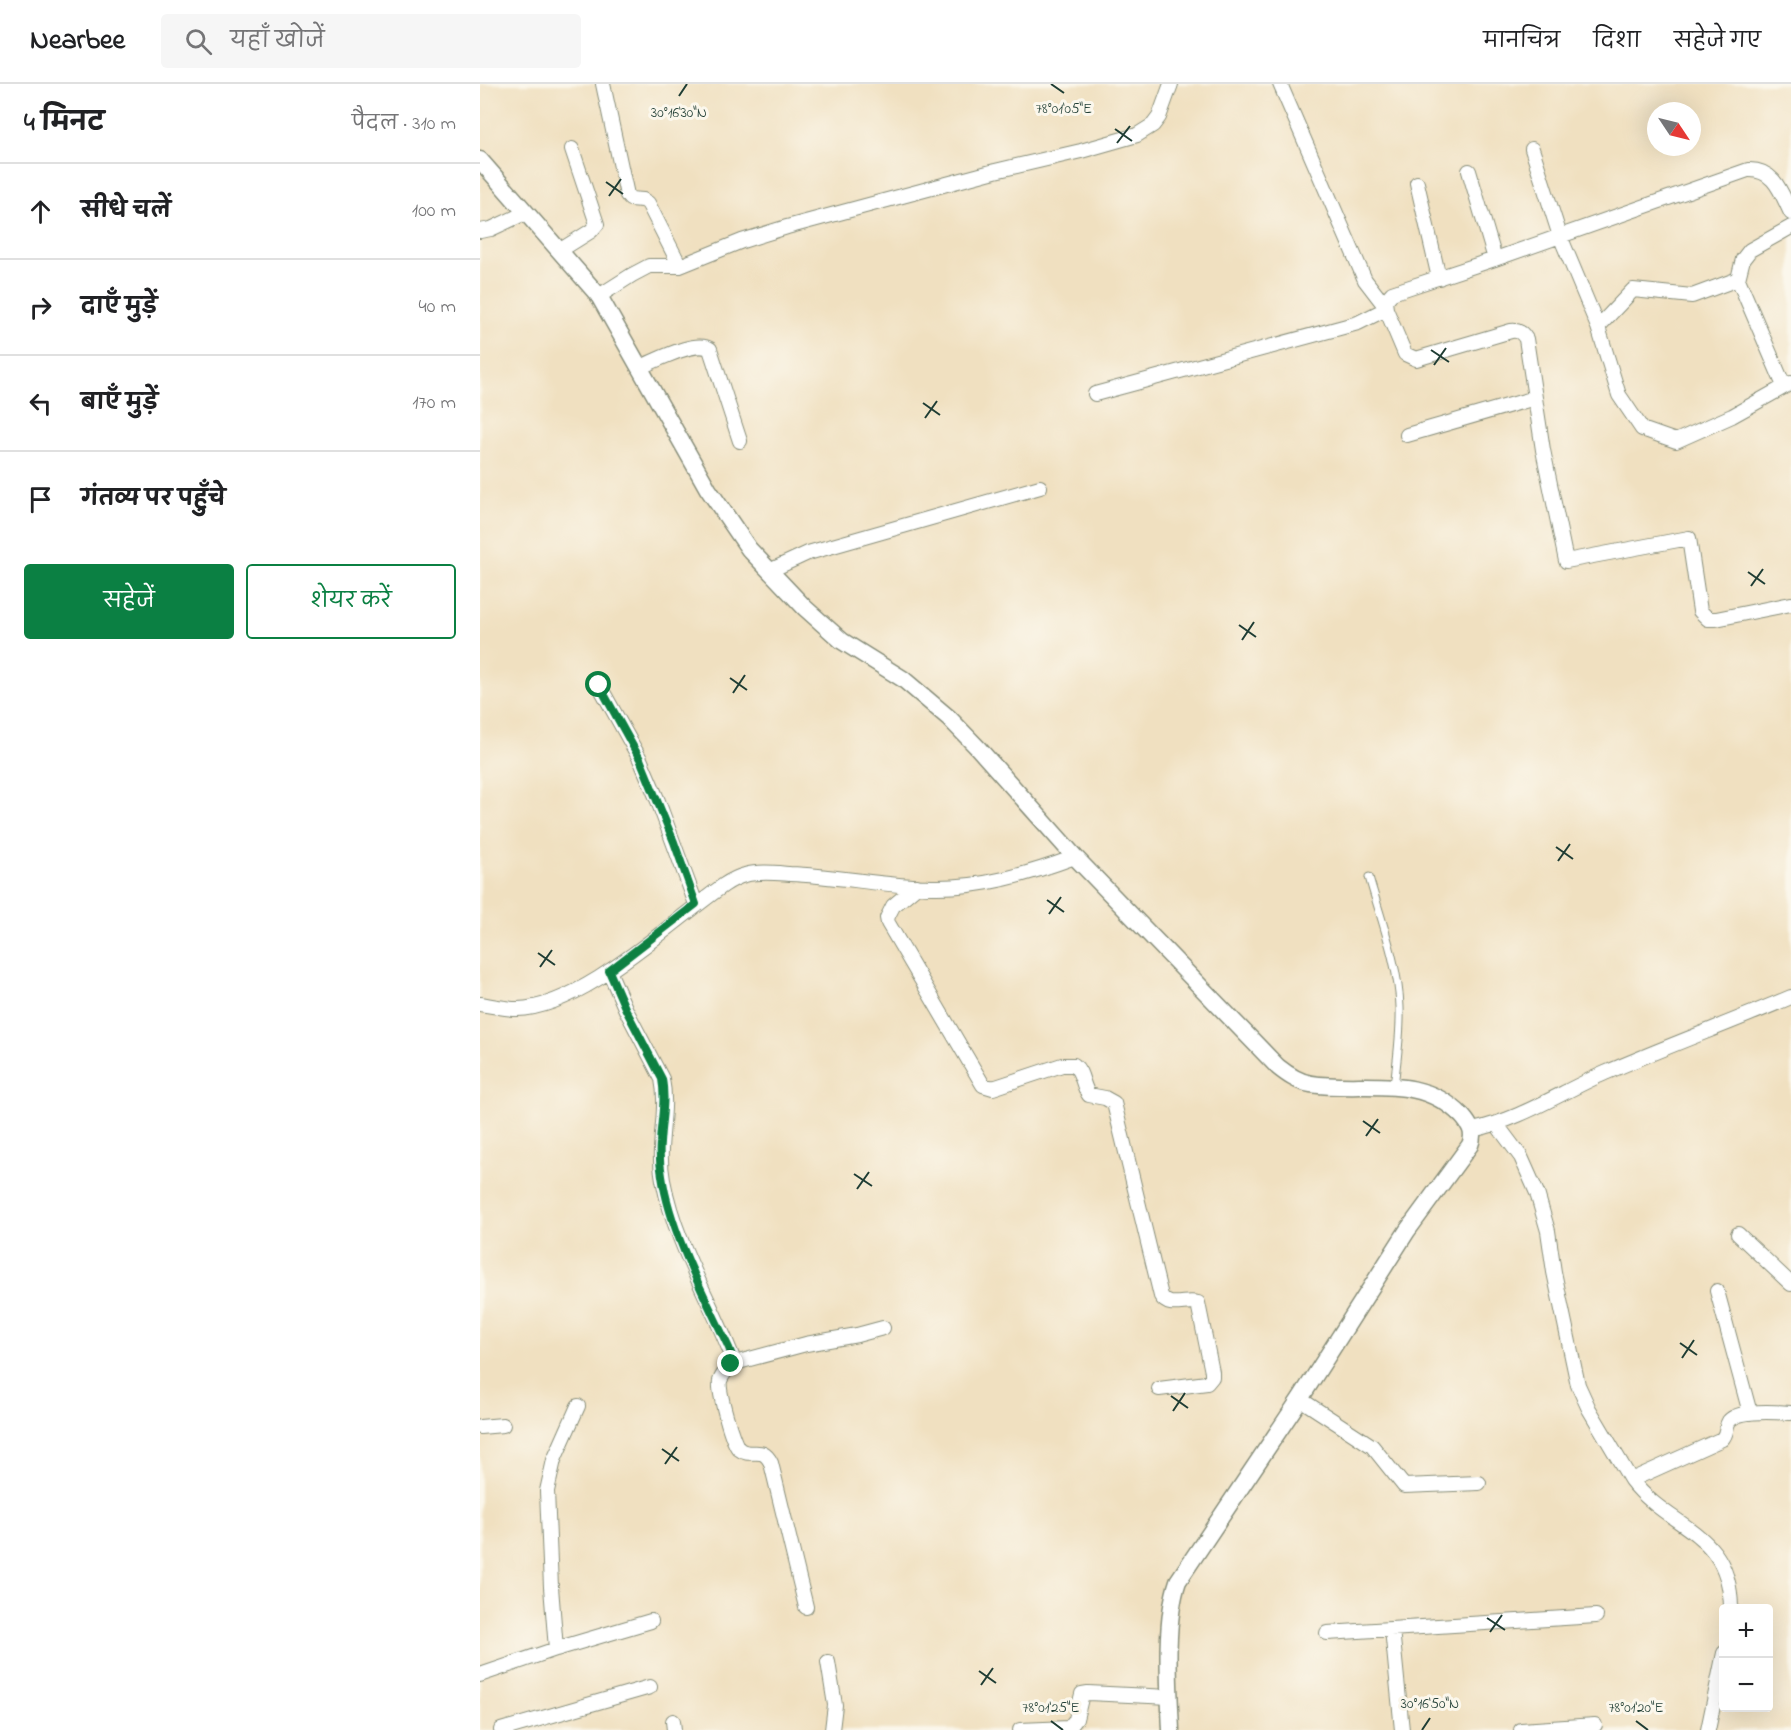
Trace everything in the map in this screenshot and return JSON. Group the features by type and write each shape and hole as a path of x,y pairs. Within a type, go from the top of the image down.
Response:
{"street":[{"path":"603,84 627,195 630,199 643,200 648,203 680,266"},
{"path":"599,296 632,274 649,266 680,266 742,241 787,227 1137,135 1153,125 1159,117 1171,84"},
{"path":"1280,84 1365,280 1385,308 1405,354 1416,359 1511,331 1520,332 1526,339 1566,561 1689,538 1700,610 1706,617 1716,619 1791,604"},
{"path":"1532,149 1560,236 1598,327 1619,395 1642,429 1676,441 1732,416 1787,384 1738,279 1743,259 1750,250 1791,227"},
{"path":"559,251 591,231 597,224 572,150"},
{"path":"480,160 599,296 708,489 749,549 805,608 842,641 903,679 949,718 986,756 1075,857 1278,1067 1291,1077 1312,1084 1394,1086 1418,1090 1454,1109 1472,1130 1473,1139 1470,1144 1407,1231 1300,1399 1178,1581 1174,1592 1171,1619 1171,1730"},
{"path":"1385,308 1385,301 1392,293 1748,170 1758,170 1772,177 1791,213"},
{"path":"1469,171 1495,259"},
{"path":"1417,183 1439,278"},
{"path":"480,231 490,230 525,213"},
{"path":"1598,327 1633,290 1692,296 1738,279"},
{"path":"1095,394 1358,322 1385,308"},
{"path":"640,367 694,346 705,345 713,355 740,441"},
{"path":"1407,435 1535,398"},
{"path":"769,571 808,553 1040,487"},
{"path":"599,685 640,759 696,904"},
{"path":"480,1004 517,1009 553,1002 609,971 696,904 733,879 754,873 813,875 945,887 989,883 1032,873 1075,857"},
{"path":"917,886 888,912 888,923 983,1085 993,1088 1062,1065 1074,1065 1089,1095 1114,1102 1161,1296 1169,1304 1194,1301 1198,1303 1212,1372 1212,1377 1206,1383 1159,1389"},
{"path":"609,971 626,1010 662,1079 664,1091 659,1147 662,1178 689,1260 732,1356 731,1364 721,1377 720,1389 732,1432 739,1449 746,1453 760,1452 769,1458 806,1607"},
{"path":"1472,1130 1497,1125 1605,1073 1725,1026 1791,997"},
{"path":"1497,1125 1521,1157 1537,1193 1548,1231 1557,1291 1578,1385 1589,1409 1631,1480 1649,1500 1699,1535 1717,1555 1731,1590 1731,1604"},
{"path":"1738,1234 1791,1284"},
{"path":"1717,1291 1750,1413"},
{"path":"731,1364 806,1344 883,1328"},
{"path":"1300,1399 1371,1446 1404,1486 1479,1483"},
{"path":"556,1649 550,1587 547,1491 554,1460 578,1406"},
{"path":"1631,1480 1722,1439 1732,1419 1750,1413 1791,1413"},
{"path":"480,1427 503,1425"},
{"path":"1327,1633 1596,1616"},
{"path":"480,1675 556,1649 651,1621"},
{"path":"1392,1629 1402,1730"},
{"path":"1708,1730 1723,1658"},
{"path":"828,1662 835,1705 832,1730"},
{"path":"501,1730 650,1687"},
{"path":"1020,1730 1069,1728 1076,1719 1082,1694 1170,1697"},
{"path":"1521,1730 1595,1725"}],"lane":[{"path":"1369,877 1398,985 1399,1034 1394,1086"}],"route":[{"path":"599,685 640,759 674,842 696,904 609,971 626,1010 662,1079 664,1109 659,1147 666,1195 689,1260 729,1348 732,1356 731,1364"}]}
